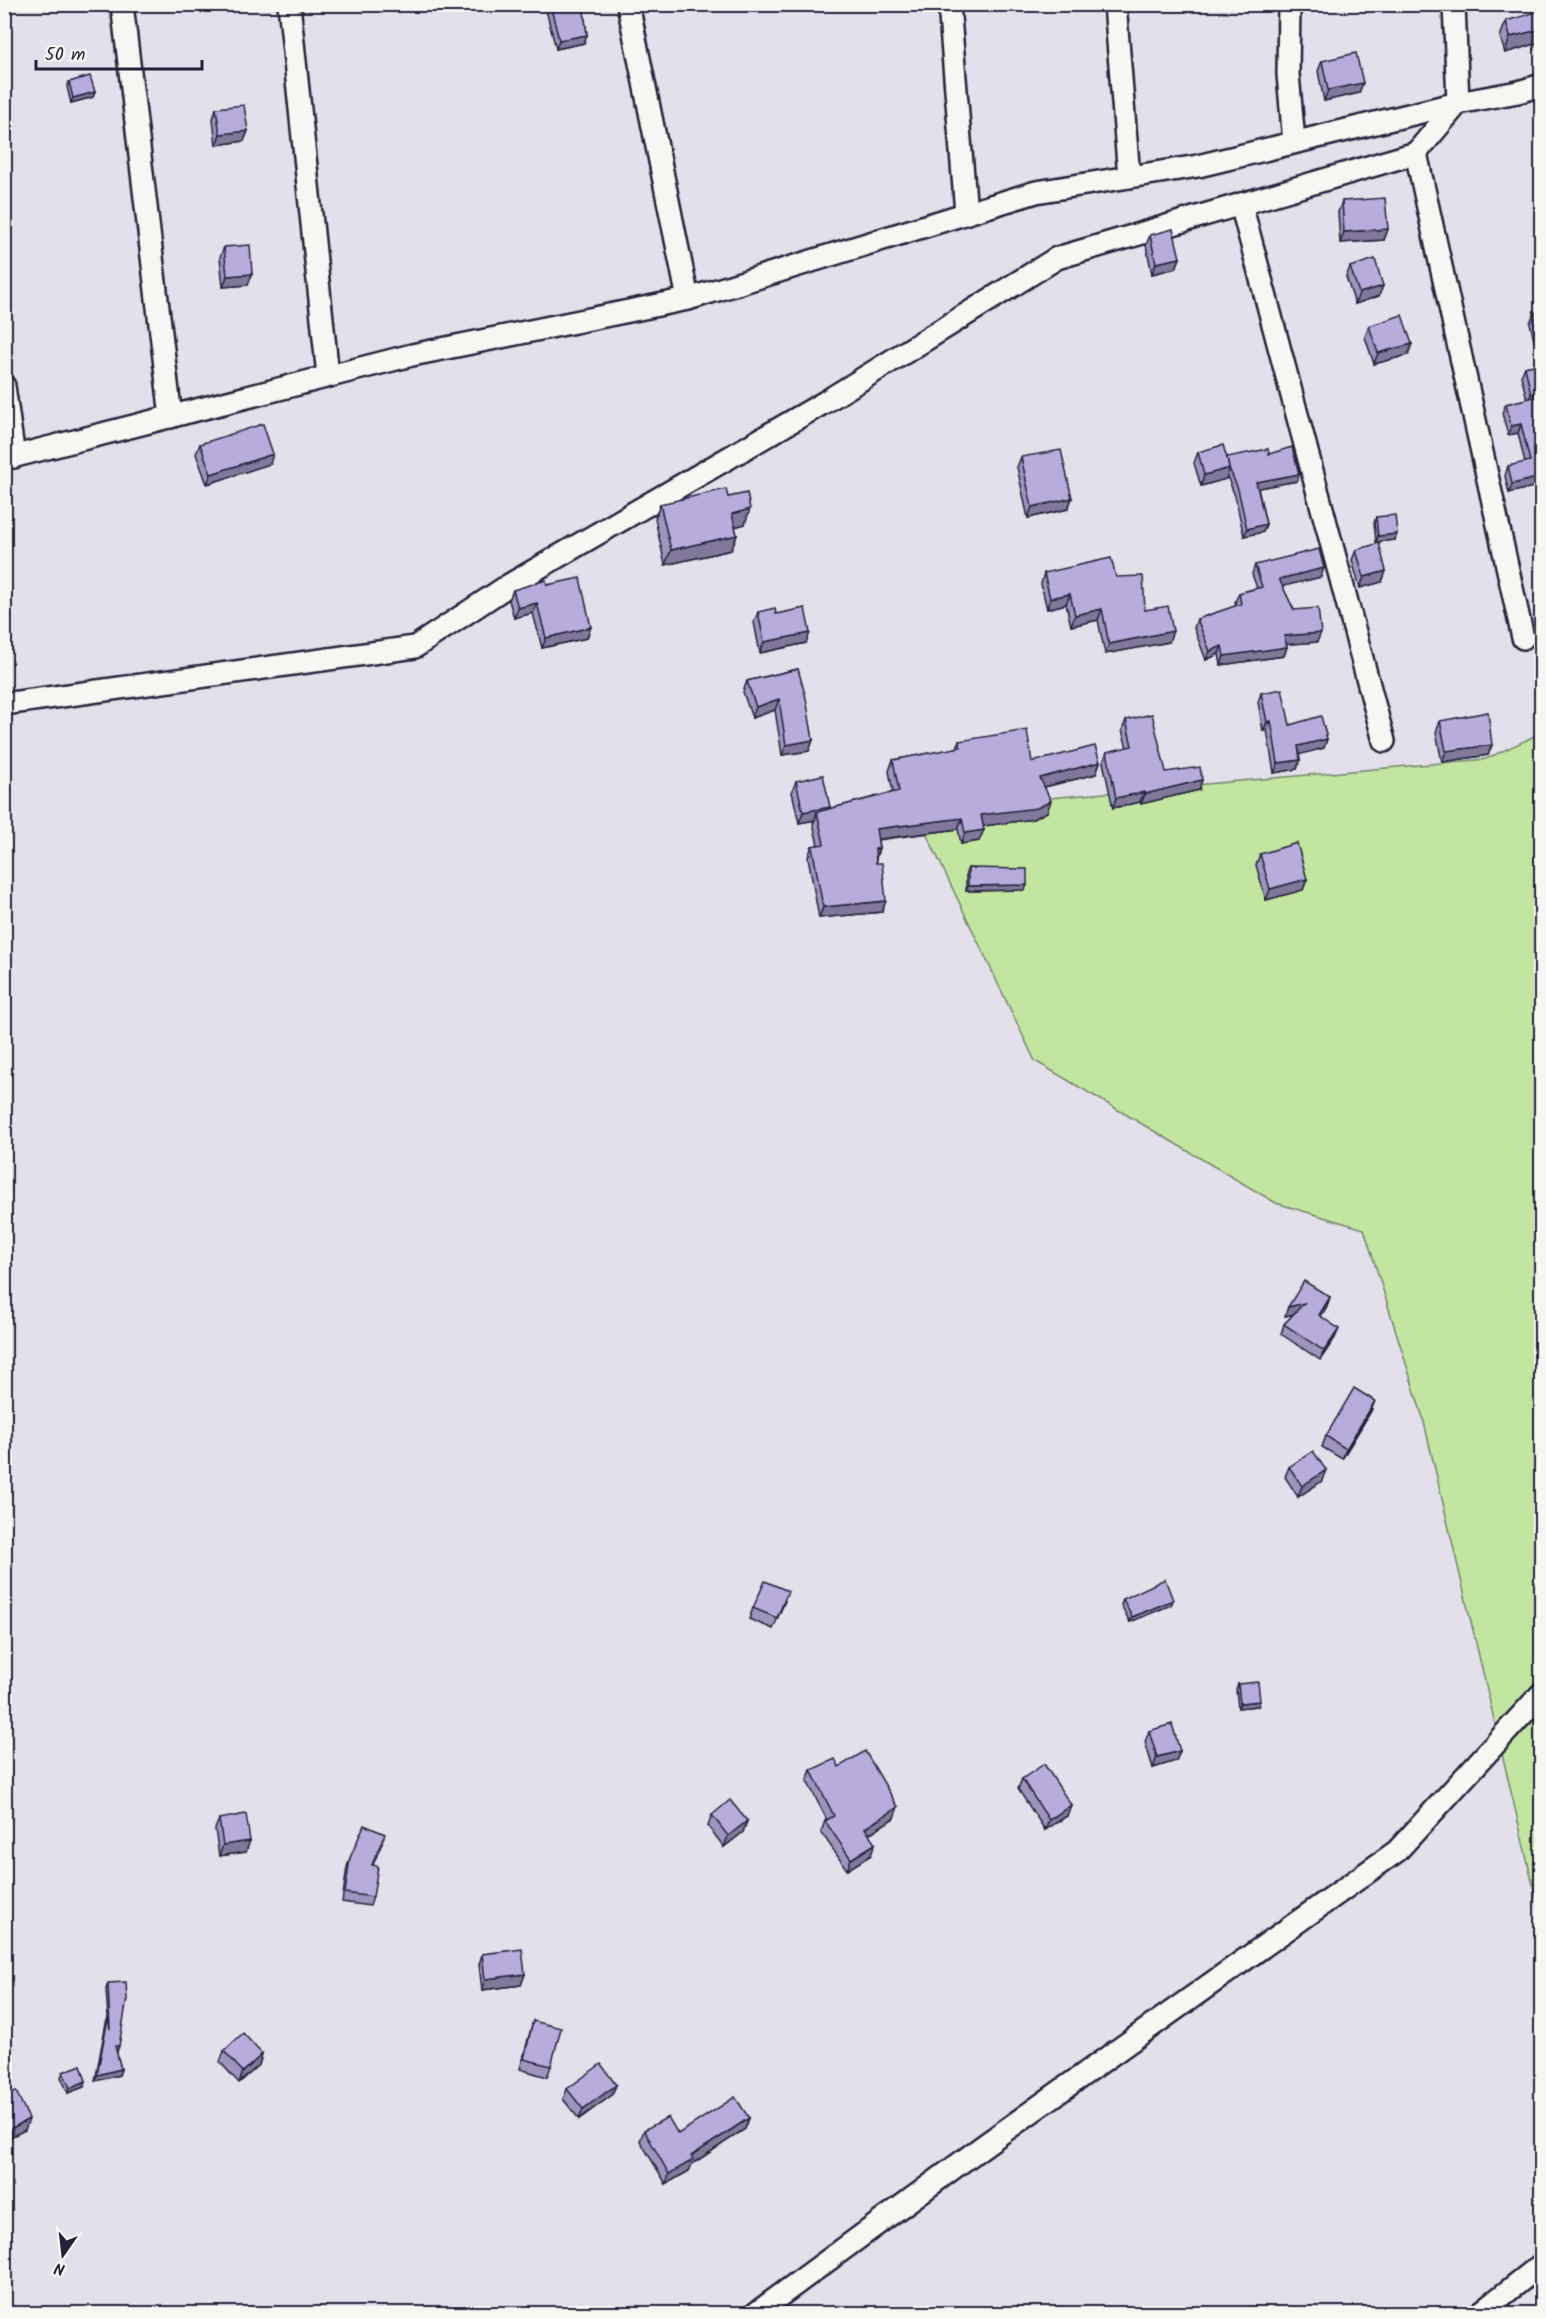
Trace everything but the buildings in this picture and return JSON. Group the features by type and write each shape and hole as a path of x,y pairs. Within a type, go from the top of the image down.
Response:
{"street":[{"path":"122,4 171,417"},
{"path":"289,4 327,376"},
{"path":"628,4 688,299"},
{"path":"949,4 966,213"},
{"path":"1115,4 1129,177"},
{"path":"1289,4 1288,74 1294,142"},
{"path":"4,704 416,647 509,585 825,402 1057,258 1416,153 1458,103 1454,4"},
{"path":"4,386 9,458 412,355 688,299 1036,192 1198,166 1542,85"},
{"path":"1416,153 1523,638"},
{"path":"1241,204 1384,741"},
{"path":"755,2313 982,2147 1397,1851 1540,1697"},
{"path":"1479,2313 1542,2264"}],"green space":[{"path":"1541,733 1541,1919 1423,1418 1364,1229 1276,1203 1035,1061 915,810 1486,759"}]}
